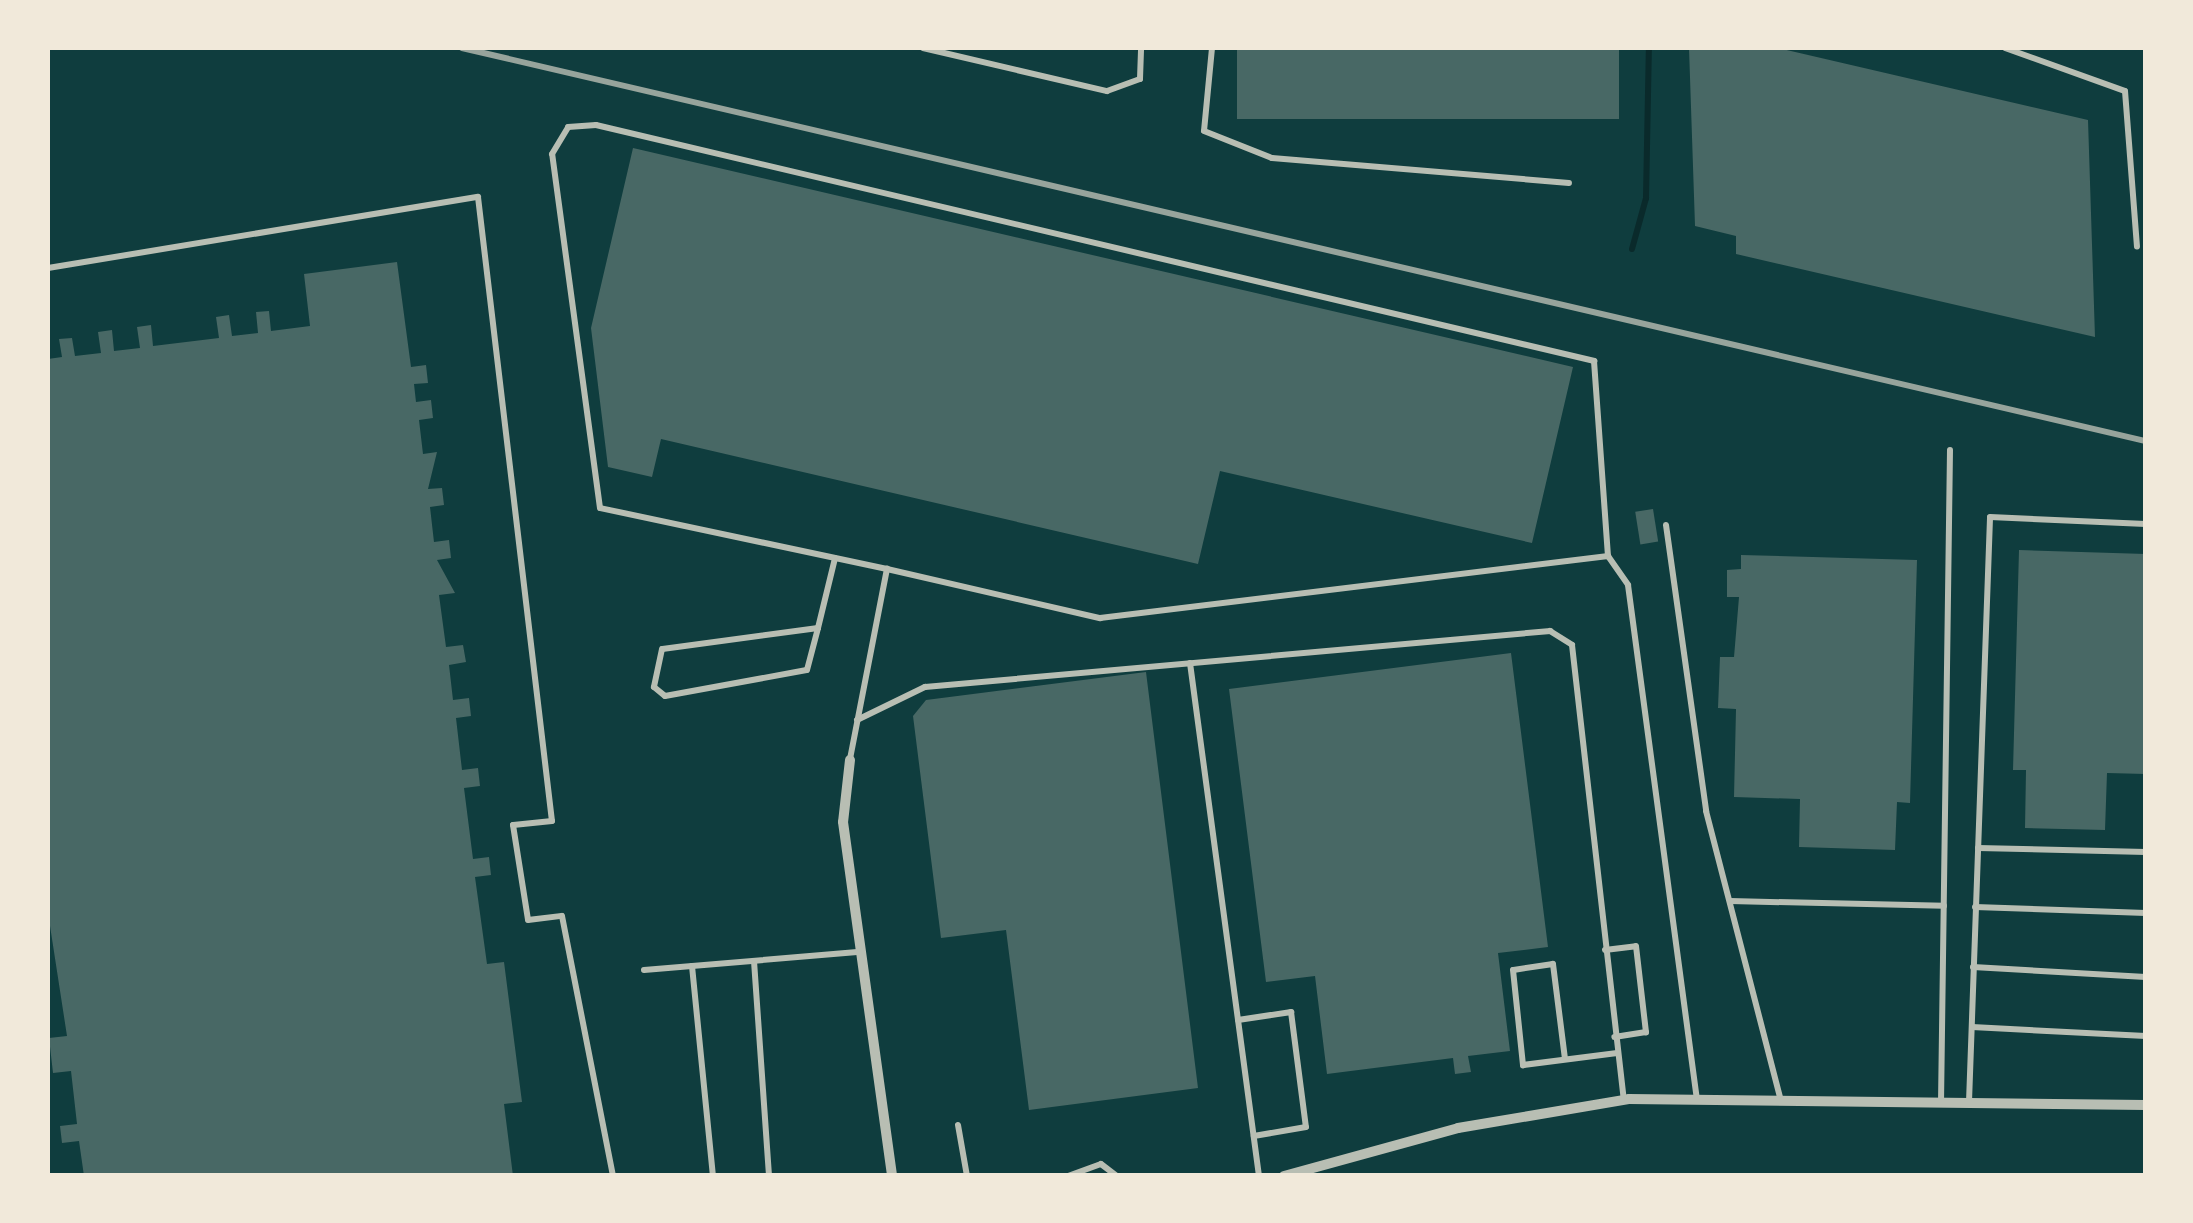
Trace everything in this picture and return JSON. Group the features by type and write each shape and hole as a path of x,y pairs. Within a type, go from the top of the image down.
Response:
{"street":[{"path":"850,760 843,822 892,1176"},
{"path":"1284,1176 1458,1128 1624,1100 2146,1105"}],"lane":[{"path":"923,48 1107,91 1140,80 1141,48"},
{"path":"1212,48 1204,131 1272,158 1569,184"},
{"path":"2005,48 2125,91 2138,247"},
{"path":"1608,556 1100,618 600,508 552,154 568,127 596,125 1594,362 1608,556 1628,585 1697,1100"},
{"path":"48,268 478,197 552,820 513,825 528,920 562,916 613,1176"},
{"path":"1942,1102 1950,450"},
{"path":"1969,1103 1990,516 2146,524"},
{"path":"1666,525 1706,811 1782,1101"},
{"path":"818,628 662,649 654,687 665,696 799,675 818,628 835,558"},
{"path":"850,760 887,569"},
{"path":"856,721 925,687 1550,631 1572,645 1624,1100"},
{"path":"1190,663 1259,1176"},
{"path":"1978,848 2146,852"},
{"path":"1730,901 1944,906"},
{"path":"1975,907 2146,913"},
{"path":"1604,950 1636,946 1646,1032 1614,1037"},
{"path":"644,970 861,952"},
{"path":"754,961 769,1176"},
{"path":"1565,1059 1553,964 1513,970 1523,1065 1616,1053"},
{"path":"692,966 713,1176"},
{"path":"1974,966 2146,977"},
{"path":"1238,1020 1291,1012 1306,1127 1254,1136"},
{"path":"1972,1028 2146,1036"},
{"path":"958,1125 967,1176"},
{"path":"1068,1176 1100,1164 1117,1176"}],"building":[{"path":"1237,48 1619,48 1619,119 1237,119"},
{"path":"1689,48 1778,48 2088,120 2095,337 1736,254 1736,236 1695,226"},
{"path":"633,148 1573,367 1532,543 1220,471 1198,564 661,439 652,477 608,467 591,328"},
{"path":"397,262 411,367 426,365 428,383 414,384 416,402 431,400 433,418 419,420 423,454 437,452 428,489 442,488 444,505 430,507 434,542 449,540 451,558 437,560 455,593 439,595 446,647 463,645 466,662 449,665 453,700 469,698 471,716 456,718 462,770 478,768 480,786 464,788 473,859 489,857 491,875 475,877 487,964 504,962 522,1102 504,1104 513,1176 84,1176 79,1141 62,1143 60,1126 77,1124 71,1071 53,1073 49,1038 67,1036 48,913 48,359 62,357 59,339 72,338 75,356 101,353 98,332 112,330 114,351 140,348 137,327 151,325 153,346 219,338 216,317 229,315 232,336 258,333 256,312 269,311 271,331 310,326 304,274"},
{"path":"1653,509 1658,542 1640,544 1635,512"},
{"path":"2019,550 2146,554 2146,774 2107,773 2105,830 2025,828 2026,770 2013,770"},
{"path":"1741,555 1917,560 1910,803 1897,802 1895,850 1799,847 1800,799 1734,797 1736,709 1718,708 1720,657 1734,657 1739,597 1727,597 1727,570 1741,569"},
{"path":"1511,653 1548,947 1498,953 1510,1051 1468,1056 1471,1072 1455,1074 1453,1058 1327,1074 1315,976 1266,982 1229,689"},
{"path":"1146,672 1198,1088 1029,1110 1006,930 941,938 913,716 926,700"}],"waterway":[{"path":"1632,249 1646,198 1649,48"}],"railway":[{"path":"462,48 2146,441"}]}
